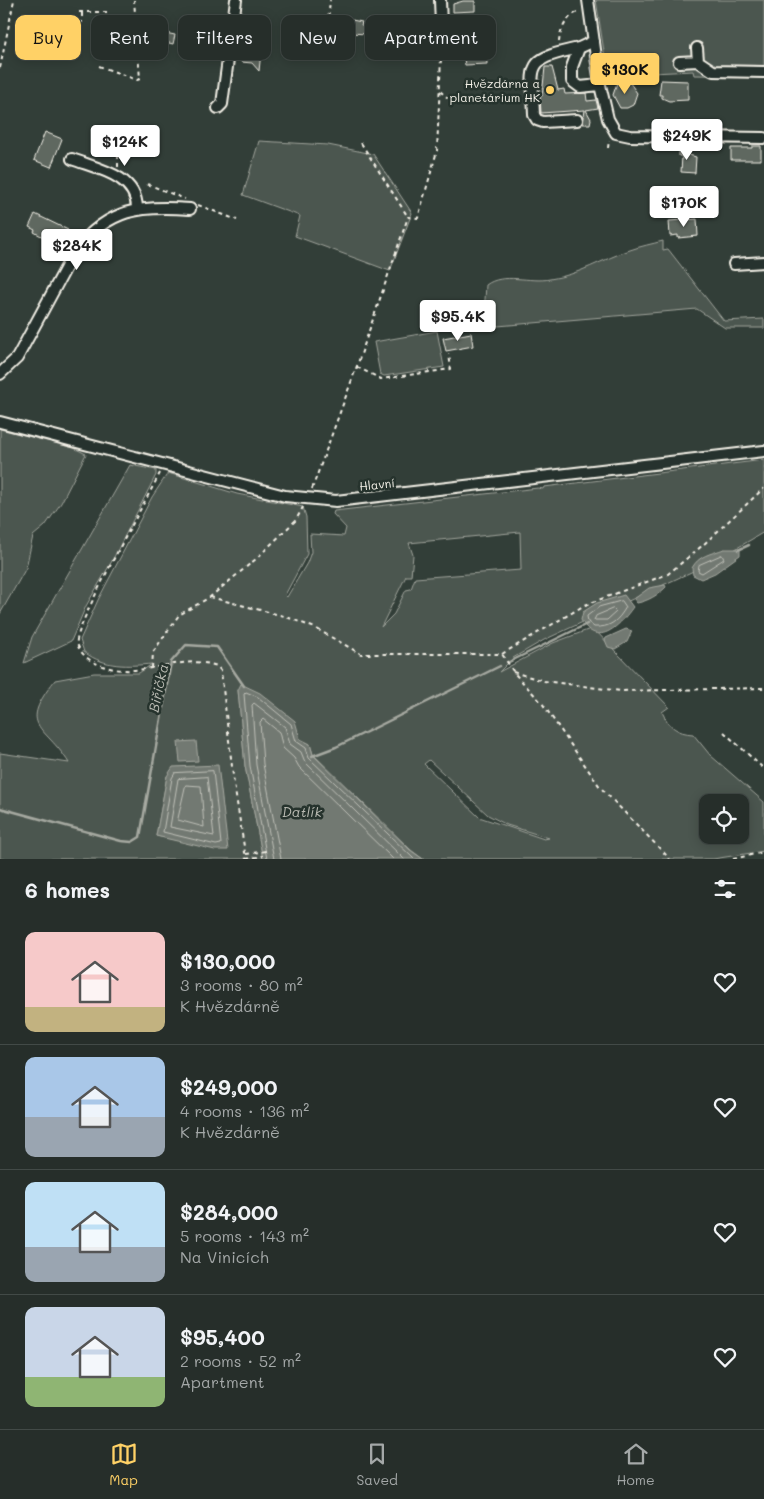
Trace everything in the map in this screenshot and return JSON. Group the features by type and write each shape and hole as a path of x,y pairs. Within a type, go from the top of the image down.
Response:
{"street":[{"path":"220,107 236,0"},
{"path":"440,0 441,15"},
{"path":"589,4 600,85 610,127 622,135 764,138"},
{"path":"577,120 543,122 537,120 534,115 534,66 538,60 558,52 579,48 594,41"},
{"path":"579,48 572,67 572,81 580,87 600,85"},
{"path":"697,48 698,61"},
{"path":"679,62 698,61 713,71 764,72"},
{"path":"72,159 126,181 133,188 137,208"},
{"path":"0,374 17,358 76,249 88,235 107,221 137,208 190,209"},
{"path":"734,264 764,262"},
{"name":"Hlavní","path":"0,422 285,496 307,500 365,499 764,451"}],"path":[{"path":"0,68 14,0"},
{"path":"99,66 137,80 140,79 134,0"},
{"path":"329,15 330,0"},
{"path":"558,52 561,32 568,19 589,4"},
{"path":"82,23 81,13 107,12"},
{"path":"408,217 418,218 437,151 442,60"},
{"path":"440,91 448,98"},
{"path":"117,178 118,139"},
{"path":"361,143 408,217"},
{"path":"152,668 153,652 179,615 210,597 256,559 296,520 307,500 357,367 408,217"},
{"path":"357,367 381,379 451,369 449,354"},
{"path":"164,464 77,635 77,644 83,654 97,664 111,669 130,671 177,663 214,664 221,671 234,784 246,859 263,856"},
{"path":"210,597 284,616 315,628 361,654 502,654 585,605 668,574 710,539 764,488"},
{"path":"502,654 513,672 542,703 600,787 670,859"},
{"path":"513,672 544,681 621,691 764,688"},
{"path":"724,732 764,769"},
{"path":"246,854 266,851"},
{"path":"733,859 764,852"}],"shaded area":[{"path":"596,0 764,0 764,76 694,75 693,71 611,75 608,77"},
{"path":"259,141 328,145 373,154 412,213 390,271 295,236 300,216 243,195"},
{"path":"663,241 663,250 668,249 724,321 764,319 764,328 725,328 697,309 486,327 484,314 486,285 493,281 508,278 542,280 561,277 630,250"},
{"path":"437,331 444,367 384,376 380,374 374,342"},
{"path":"0,429 74,448 86,454 61,503 45,526 33,536 26,568 0,614"},
{"path":"764,460 764,532 715,561 544,640 513,658 499,672 553,643 593,628 669,707 662,712 668,722 678,731 693,734 710,755 764,802 764,851 713,859 423,859 411,850 313,754 310,744 300,739 238,690 245,766 263,859 0,859 0,753 69,763 38,725 36,717 44,696 55,680 94,673 139,673 152,664 117,665 100,661 84,652 80,640 98,600 152,497 168,473 237,494 303,507 306,517 307,554 285,595 287,597 307,563 311,552 310,534 344,536 346,528 333,514 334,511 538,488 543,489 544,487","holes":["520,532 521,570 415,578 411,589 406,590 394,614 381,627 406,576 411,576 413,555 409,543","429,760 488,815 507,825 549,838 544,839 479,817 424,764","167,776 180,841 156,836"]},
{"path":"130,465 156,470 156,475 112,561 86,606 71,641 24,663 32,637"}],"water":[{"path":"724,549 740,549 740,555 715,573 701,579 693,575 692,568 698,560"},
{"path":"665,585 666,587 663,590 649,599 637,603 634,599 649,588"},
{"path":"624,595 633,607 609,631 602,634 595,633 588,629 581,620 583,612 597,603"},
{"path":"626,629 632,631 627,642 615,649 608,647 606,638"},
{"name":"Datlík","path":"241,684 260,693 295,721 300,739 310,744 313,755 410,850 423,859 263,859 245,766 238,690"},
{"path":"196,741 198,761 180,762 178,742"},
{"path":"218,765 228,850 215,850 156,836 167,776 173,767"}],"building":[{"path":"463,1 475,1 475,11 453,12 453,4"},
{"path":"355,21 362,22 361,25 365,25 365,34 355,33"},
{"path":"168,34 175,35 173,44 168,43"},
{"path":"241,60 260,60 259,71 252,63 241,62"},
{"path":"464,60 487,60 487,64 465,65"},
{"name":"Hvězdárna a planetárium HK","path":"545,67 552,67 558,90 564,89 565,94 586,93 587,101 596,100 598,108 586,110 591,119 590,124 583,124 585,110 541,113 540,96 542,96"},
{"path":"661,80 688,81 688,100 669,101 662,98 662,95 659,95"},
{"path":"623,81 630,83 637,93 633,105 627,108 620,108 613,95 617,83"},
{"path":"45,132 62,139 51,167 34,160"},
{"path":"752,146 761,146 761,160 731,160 731,148 752,148"},
{"path":"679,147 689,148 689,155 696,157 695,173 681,172 682,156 679,156"},
{"path":"35,214 68,230 63,239 58,236 54,243 34,232 35,230 29,227"},
{"path":"697,219 698,236 678,238 678,235 670,236 669,221"},
{"path":"471,333 473,346 446,351 443,338"}],"waterway":[{"path":"738,550 749,545"},
{"path":"509,662 587,624"},
{"name":"Biřička","path":"0,808 121,841 132,842 140,837 171,662 186,645 217,647 244,686"},
{"path":"312,756 336,747 500,666"}],"place":[{"name":"Hvězdárna a planetárium HK","path":"550,90"}]}
